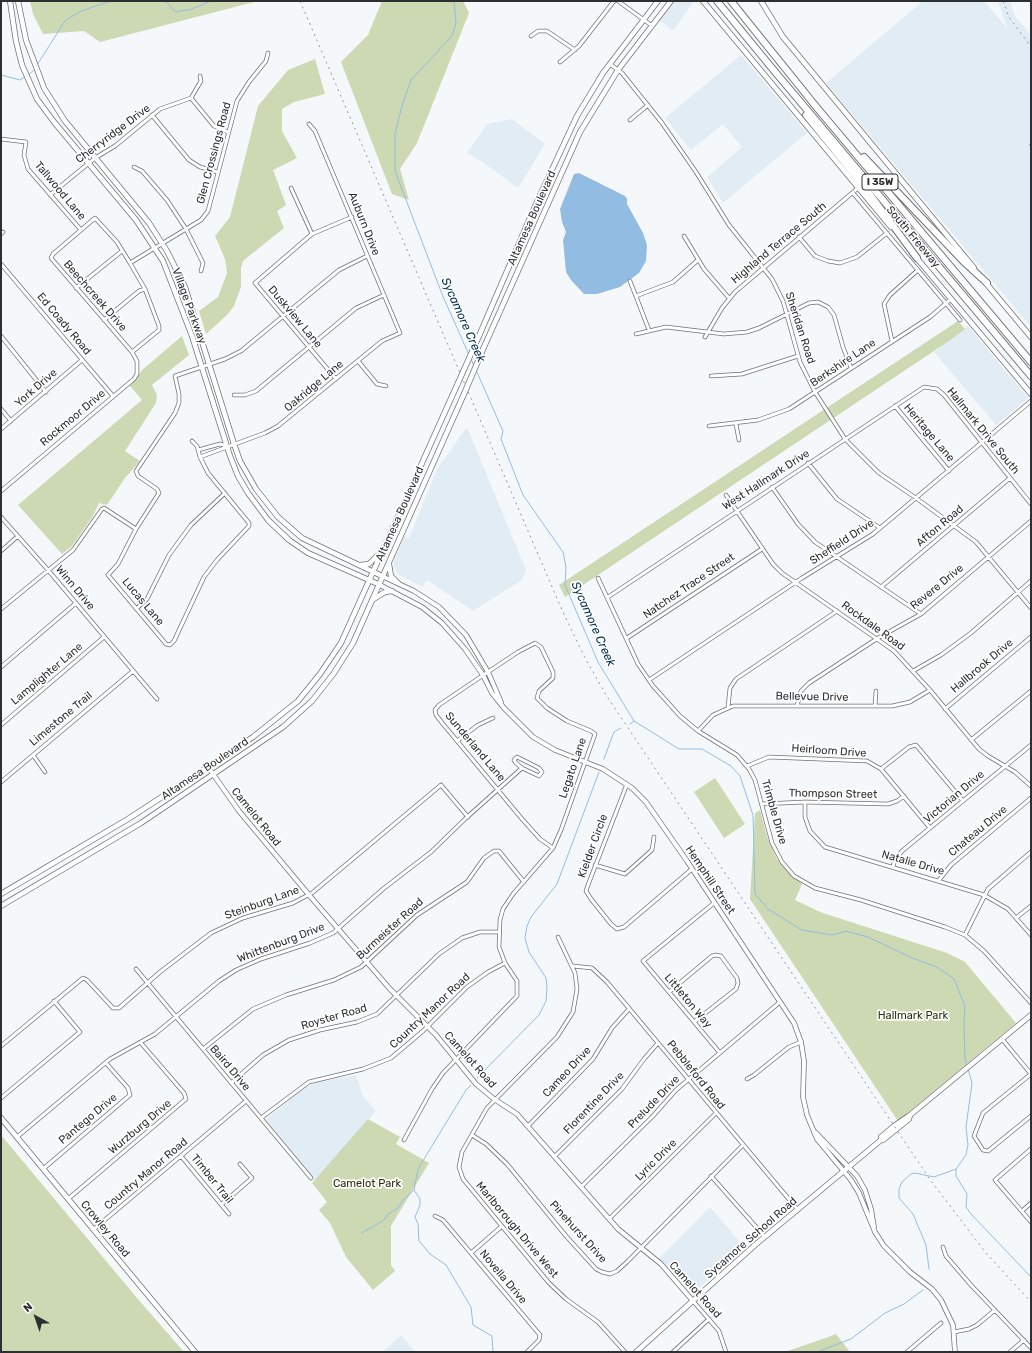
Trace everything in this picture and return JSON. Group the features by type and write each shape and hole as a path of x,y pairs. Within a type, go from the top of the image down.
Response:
{"highway":[{"name":"South Freeway","path":"717,1 770,68 1031,376"},
{"name":"South Freeway","path":"731,1 818,109 1031,362"},
{"path":"770,68 772,74 869,193 917,258"},
{"path":"818,109 963,261 987,283"}],"main road":[{"name":"Village Parkway","path":"18,1 26,40 39,79 65,121 149,222 163,244 184,287 240,461 256,489 278,517 290,528 313,544 382,576"},
{"name":"Altamesa Boulevard","path":"1,894 128,819 208,767 272,723 298,701 308,690 341,643 353,618 372,571 458,383 569,132 594,87 643,19 658,1"},
{"name":"Altamesa Boulevard","path":"1,906 141,823 283,727 312,701 334,673 349,650 580,132 618,70 651,25 671,1"},
{"name":"South Freeway","path":"703,1 1031,394"},
{"path":"761,1 783,38 1031,337"},
{"name":"Village Parkway","path":"9,2 17,47 30,85 44,108 136,220 156,248 177,294 238,476 248,492 268,520 284,535 308,553 378,584"},
{"path":"403,505 412,508"},
{"path":"284,535 290,528"},
{"path":"357,564 369,564 380,554"},
{"path":"389,561 391,576 398,583"},
{"path":"371,601 385,592 392,591"},
{"path":"74,851 79,860"},
{"name":"Sycamore School Road","path":"636,1352 765,1237 881,1140 881,1137 910,1115 1031,1015"},
{"name":"Crowley Road","path":"1,1118 195,1352"}],"street":[{"path":"560,62 575,50 614,1"},
{"path":"618,1 651,25"},
{"path":"531,36 538,31 547,31 575,50"},
{"name":"Glen Crossings Road","path":"130,263 201,220 208,211 212,201 228,132 242,92 266,61 268,53"},
{"name":"Sheridan Road","path":"610,64 618,70 648,105 696,172 729,225 778,288 798,356 815,392 845,439 879,473 972,538 989,556 1031,608"},
{"path":"200,76 201,81 191,98 214,126 228,132"},
{"name":"Cherryridge Drive","path":"50,195 88,163 115,146 162,108 191,98"},
{"path":"630,120 648,105"},
{"path":"152,115 189,160 200,167 218,172"},
{"name":"Auburn Drive","path":"309,124 315,131 400,333"},
{"name":"Tallwood Lane","path":"1,139 26,142 25,162 28,169 81,230"},
{"path":"134,167 142,171 167,200 186,229 203,263 201,271"},
{"path":"291,188 312,234"},
{"name":"Highland Terrace South","path":"705,337 729,298 762,268 858,188"},
{"path":"853,192 960,320"},
{"name":"Duskview Lane","path":"336,379 255,284 312,234 352,217"},
{"name":"Beechcreek Drive","path":"95,218 97,219 122,251 145,289 158,330 132,352 51,258 53,254 81,230 95,218"},
{"path":"798,238 815,256 828,261 840,262 857,257 887,233"},
{"path":"684,236 698,260 729,298"},
{"path":"76,288 122,251"},
{"path":"201,367 241,351 339,270 367,256"},
{"path":"636,296 673,282 698,260"},
{"name":"Ed Coady Road","path":"1,264 113,396"},
{"path":"892,341 884,304 890,295 918,270"},
{"path":"630,281 649,330"},
{"path":"104,320 139,291 145,289"},
{"path":"234,395 245,395 256,391 356,308 384,295"},
{"name":"Berkshire Lane","path":"709,426 736,424 778,414 815,392 930,317 951,298"},
{"path":"636,334 649,330 671,327 724,334 747,332 814,302 822,303 828,307 838,324 843,347 852,368"},
{"name":"Oakridge Lane","path":"234,444 278,426 382,341 400,333"},
{"path":"1,336 46,392"},
{"name":"Rockmoor Drive","path":"1,491 134,379 137,374 137,361 132,352"},
{"path":"711,376 742,374 798,356"},
{"name":"York Drive","path":"1,429 82,360"},
{"path":"358,361 377,384 386,386"},
{"name":"Lucas Lane","path":"192,441 197,446 200,457 208,473 248,519 249,526 217,560 204,577 172,644 166,644 108,575 118,564 136,529 159,493 157,489 138,476 136,471 175,414 179,403 179,394 175,375 201,367"},
{"name":"West Hallmark Drive","path":"608,597 924,387 937,389"},
{"name":"Hallmark Drive South","path":"937,389 1031,504"},
{"name":"Sheffield Drive","path":"648,680 880,528 1031,401"},
{"name":"Heritage Lane","path":"895,406 949,471"},
{"path":"1,409 11,421"},
{"path":"736,424 739,440"},
{"path":"198,450 220,444 227,446"},
{"path":"200,457 234,444"},
{"path":"808,463 837,499 880,528"},
{"name":"Afton Road","path":"881,587 1010,478"},
{"path":"772,487 807,535 921,614"},
{"path":"136,609 147,599 169,555 191,525 225,493"},
{"name":"Rockdale Road","path":"726,495 773,564 837,611 878,638 894,651 930,690 983,753 1005,766 1031,786"},
{"path":"1,609 78,544 102,509 104,508 136,529"},
{"name":"Winn Drive","path":"1,517 133,671"},
{"name":"Revere Drive","path":"797,706 801,691 809,683 878,638 921,614 1031,521"},
{"path":"1,551 18,536"},
{"name":"Natchez Trace Street","path":"627,638 762,549"},
{"name":"Hemphill Street","path":"382,576 398,583 439,607 466,635 488,672 504,708"},
{"name":"Trimble Drive","path":"598,578 638,664 648,680 680,716 698,731 737,756 747,766 755,780 772,843 788,869 801,880 815,888 861,900 945,927 965,935 984,951 1031,1003"},
{"path":"913,671 965,638 1031,581"},
{"name":"Hemphill Street","path":"378,584 422,607 442,623 465,649 483,675 492,693 504,708 533,737 555,750 603,769 627,784 646,802 794,1023 801,1042 804,1061 803,1097 807,1116 816,1139 844,1171 859,1193 875,1232 884,1246 898,1261 935,1292 945,1307 954,1332 955,1352"},
{"path":"1,667 76,603"},
{"path":"728,707 730,688 736,679 837,611"},
{"path":"442,623 448,616"},
{"name":"Hallbrook Drive","path":"945,709 1031,637"},
{"name":"Lamplighter Lane","path":"1,725 104,638"},
{"name":"Sunderland Lane","path":"535,644 483,675 439,705 435,710 436,715 457,741 540,839 553,848"},
{"name":"Legato Lane","path":"455,1060 515,1000 518,988 517,981 504,963 499,947 498,932 503,909 553,848 586,762 595,734 567,721 547,708 537,698 539,691 553,678 554,672 541,647 535,644"},
{"path":"133,671 157,699"},
{"name":"Limestone Trail","path":"1,782 133,671"},
{"name":"Bellevue Drive","path":"698,731 713,714 728,707 740,705 875,706 904,704 930,690"},
{"path":"875,706 876,691"},
{"path":"972,740 1031,691"},
{"path":"457,741 478,725 493,718"},
{"name":"Victorian Drive","path":"893,866 895,860 902,851 1031,744"},
{"path":"881,770 909,747 916,745 963,801"},
{"path":"33,755 45,772"},
{"path":"517,757 539,768 542,772 539,776 522,768 514,760 517,757"},
{"name":"Heirloom Drive","path":"747,766 765,758 784,757 861,760 872,763 881,770 930,828"},
{"name":"Camelot Road","path":"208,767 212,775 239,811 366,962 427,1026 476,1084 494,1099 517,1114 609,1219 666,1270 719,1331 726,1352"},
{"name":"Whittenburg Drive","path":"17,1137 106,1063 155,1034 219,981 236,970 261,959 327,937 338,929 383,889 431,852 522,768"},
{"name":"Kielder Circle","path":"627,784 586,891 617,928 624,927 692,869"},
{"name":"Steinburg Lane","path":"1,1046 54,1001 84,978 113,1008 116,1009 212,933 243,918 294,903 309,895 441,785 468,817"},
{"name":"Thompson Street","path":"761,804 805,802 888,804 897,802 904,796"},
{"name":"Chateau Drive","path":"940,880 951,865 1031,798"},
{"name":"Natalie Drive","path":"805,802 806,823 812,835 821,844 831,849 940,880 984,895 1003,906 1016,918 1031,936"},
{"path":"595,865 625,874 652,850 654,837"},
{"name":"Burmeister Road","path":"202,1049 253,1009 286,995 353,972 417,915 467,882 484,858 494,851 499,852 524,882"},
{"path":"965,935 984,895 994,882 1031,852"},
{"name":"Littleton Way","path":"714,903 643,961 720,1053"},
{"path":"1016,918 1031,906"},
{"name":"Royster Road","path":"231,1083 281,1044 307,1033 365,1020 377,1014 439,954 462,938 480,932 498,932"},
{"name":"Marlborough Drive West","path":"558,937 573,966 577,989 571,1017 557,1037 494,1099 483,1114 462,1152 459,1163 460,1171 464,1179 549,1283 566,1299 598,1322 625,1352"},
{"path":"669,992 712,956 721,956 737,978 738,983 736,989 694,1022"},
{"name":"Country Manor Road","path":"261,1118 308,1082 363,1069 391,1058 471,984 504,963"},
{"name":"Pebbleford Road","path":"573,966 583,966 594,969 798,1210"},
{"name":"Baird Drive","path":"136,970 311,1178"},
{"path":"1,1098 80,1032 54,1001"},
{"name":"Prelude Drive","path":"581,1187 688,1080 780,1002"},
{"name":"Cameo Drive","path":"528,1125 593,1059 612,1028 630,1010"},
{"path":"1002,1039 1031,1074 983,1113 974,1136 985,1151 991,1150 1031,1116"},
{"path":"746,1080 788,1047 801,1042"},
{"name":"Wurzburg Drive","path":"68,1199 186,1099 184,1093 141,1043"},
{"name":"Florentine Drive","path":"555,1156 622,1089 658,1043"},
{"path":"404,1140 432,1089 455,1060"},
{"name":"Pantego Drive","path":"43,1169 130,1095 128,1088 106,1063"},
{"name":"Country Manor Road","path":"94,1229 246,1101"},
{"name":"Lyric Drive","path":"609,1219 716,1113"},
{"name":"Hemphill Street","path":"812,1128 849,1167 865,1190 871,1209 875,1232"},
{"name":"Pinehurst Drive","path":"472,1135 497,1153 566,1236 596,1269 612,1274 743,1145"},
{"path":"1031,1149 996,1180 1031,1222"},
{"name":"Timber Trail","path":"181,1156 229,1214"},
{"path":"222,1204 252,1178 240,1164"},
{"path":"711,1176 765,1237"},
{"path":"1022,1211 1031,1203"},
{"name":"Novella Drive","path":"435,1216 443,1220 540,1335 540,1340 527,1352"},
{"path":"471,1253 502,1226"},
{"path":"943,1247 946,1256 1031,1348"},
{"path":"954,1332 969,1329 977,1325 995,1310"},
{"path":"673,1352 709,1319"},
{"path":"907,1352 940,1324"},
{"path":"1010,1352 1024,1340"}],"shaded area":[{"path":"674,1 694,1 673,31 659,20"},
{"path":"923,1 984,1 1007,28 998,1 1010,1 1015,16 1031,35 1031,327 826,83"},
{"path":"741,55 807,133 723,203 707,177 742,147 723,124 691,150 665,118"},
{"path":"512,119 545,144 518,188 484,163 467,153 487,124"},
{"path":"968,326 1028,398 996,425 934,352"},
{"path":"467,427 526,570 522,580 473,611 427,580 423,587 397,574 393,563 404,536 409,538 437,469"},
{"path":"356,1075 363,1096 376,1111 315,1180 265,1120 304,1088 319,1082"},
{"path":"710,1207 745,1248 692,1294 659,1258"},
{"path":"401,1335 415,1352 383,1352"}],"green space":[{"path":"30,1 258,1 100,42 84,31 43,34 33,14"},
{"path":"382,1 463,1 469,13 417,143 400,169 409,200 392,194 341,62 368,35"},
{"path":"315,59 325,94 294,102 282,109 282,131 297,158 273,170 286,205 277,211 284,228 243,261 241,268 241,287 234,306 227,315 206,334 199,311 218,297 227,273 225,259 215,236 230,217 258,106 288,70"},
{"path":"958,321 965,329 949,341 565,597 559,585"},
{"path":"182,336 189,355 152,385 157,395 156,403 125,451 140,461 125,478 107,505 99,503 93,516 72,546 62,554 18,505 142,400 130,386 142,370"},
{"path":"715,778 745,824 724,838 694,792"},
{"name":"Hallmark Park","path":"760,810 767,836 777,859 802,884 795,900 820,912 947,953 965,962 1016,1023 898,1121 750,899 755,813"},
{"name":"Camelot Park","path":"368,1119 400,1137 396,1144 429,1163 391,1226 391,1265 395,1271 373,1290 346,1257 330,1223 319,1210 327,1202 312,1183"},
{"path":"1,1135 137,1298 184,1352 1,1352"},
{"path":"836,1334 850,1352 785,1352 831,1336"}],"water":[{"path":"579,173 625,196 627,199 627,204 643,233 647,245 646,261 639,273 620,287 597,294 584,294 566,272 563,240 566,232 562,222 560,209 574,174"}],"waterway":[{"path":"37,65 65,21 79,12 110,1"},
{"path":"166,1 175,12 192,9 211,1"},
{"name":"Sycamore Creek","path":"454,1 456,23 452,36 411,80 402,106 395,134 395,171 442,294 469,355"},
{"path":"28,75 34,70"},
{"path":"1,75 20,80 25,77"},
{"name":"Sycamore Creek","path":"471,359 474,366"},
{"name":"Sycamore Creek","path":"476,370 503,431 501,439 523,495 563,552 566,567 565,585 598,662 634,721 679,749 702,749 731,766 740,776 753,815 755,894 768,909 802,930 832,935 846,931 868,937 912,958 937,967 954,979 965,1006 965,1058 967,1066"},
{"name":"Sycamore Creek","path":"630,724 634,721"},
{"path":"604,759 614,732 621,728"},
{"path":"477,1078 539,1015 546,1001 546,978 529,952 525,938 527,926 531,917 557,884 599,772"},
{"name":"Sycamore Creek","path":"968,1069 972,1083 966,1127 968,1145 966,1155 956,1169 956,1176 967,1194 966,1207 971,1214 1031,1277"},
{"path":"471,1085 466,1090 418,1169 414,1190 420,1199 420,1205 415,1217 418,1224 419,1241 430,1254 446,1265 471,1307 473,1325 492,1336 493,1352"},
{"path":"929,1269 926,1245 913,1214 899,1198 899,1189 902,1182 911,1174 915,1173 934,1177 956,1169"},
{"path":"362,1233 384,1220 388,1214 398,1208 403,1200 413,1191"},
{"path":"817,1352 851,1339 885,1313 904,1304 923,1290"}],"railway":[{"path":"300,1 562,610 584,656 606,695 931,1181 986,1253 1031,1302"},
{"path":"1003,1 1009,17 1031,47"}]}
